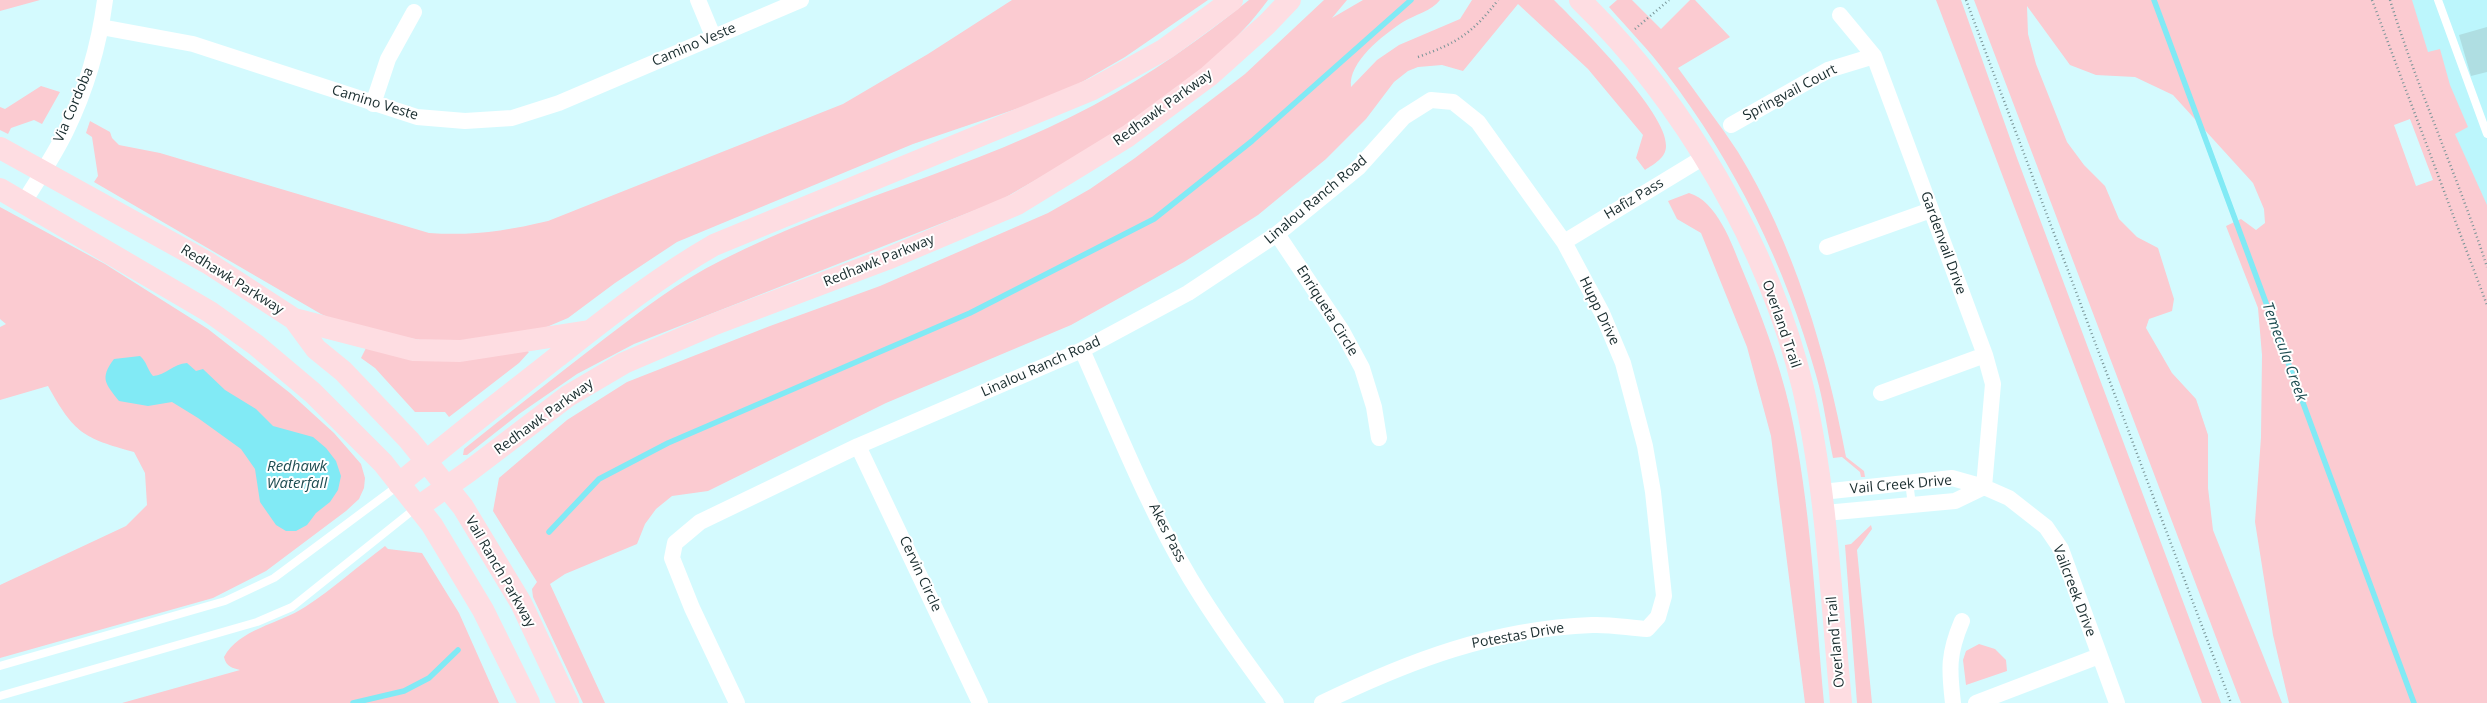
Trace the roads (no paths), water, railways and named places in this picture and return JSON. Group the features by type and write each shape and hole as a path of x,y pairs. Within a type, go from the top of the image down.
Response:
{"main road":[{"path":"399,484 589,331 676,266 714,245 1093,90 1165,49 1232,0"},
{"name":"Redhawk Parkway","path":"418,507 568,396 624,362 715,324 886,259 1017,204 1135,132 1210,76 1268,24 1290,0"},
{"name":"Overland Trail","path":"1588,2 1654,85 1704,157 1754,252 1788,335 1803,388 1823,503 1841,703"},
{"name":"Redhawk Parkway","path":"0,148 208,263 294,319 316,349 348,377 426,461 447,487"},
{"path":"0,189 210,312 256,345 314,393 383,463 432,525 483,610 529,703"},
{"path":"294,319 414,350 460,351 589,331"},
{"name":"Vail Ranch Parkway","path":"447,487 464,510 521,603 568,703"}],"street":[{"name":"Via Cordoba","path":"24,202 66,131 86,85 101,27 105,0"},
{"path":"698,0 713,36"},
{"name":"Camino Veste","path":"101,27 193,44 372,104 417,117 465,121 512,118 559,103 713,36 801,0"},
{"path":"372,104 388,59 414,12"},
{"name":"Gardenvail Drive","path":"1840,15 1874,56 1985,355 1993,384 1984,487"},
{"name":"Springvail Court","path":"1731,125 1828,70 1874,56"},
{"name":"Linalou Ranch Road","path":"737,703 692,608 672,558 675,543 686,532 700,522 858,446 1082,350 1188,293 1277,234 1359,167 1404,116 1430,100"},
{"name":"Hupp Drive","path":"1430,100 1453,102 1478,122 1564,242 1602,313 1623,363 1646,454 1653,492 1663,581"},
{"name":"Hafiz Pass","path":"1564,242 1704,157"},
{"path":"1827,247 1931,210"},
{"name":"Enriqueta Circle","path":"1277,234 1342,331 1362,368 1374,407 1379,438"},
{"name":"Akes Pass","path":"1082,350 1152,504 1190,577 1231,642 1276,703"},
{"path":"1881,393 1985,355"},
{"name":"Cervin Circle","path":"858,446 980,703"},
{"name":"Vail Creek Drive","path":"1823,503 1909,482 1952,478 1984,487"},
{"name":"Vail Creek Drive","path":"1823,503 1912,505 1955,501 1984,487"},
{"name":"Vailcreek Drive","path":"1984,487 2009,498 2046,527 2061,549 2117,703"},
{"name":"Potestas Drive","path":"1322,703 1387,672 1485,639 1536,630 1594,625 1647,629 1658,617 1664,596 1663,581"},
{"path":"1953,703 1949,667 1954,641 1962,621"},
{"path":"1976,703 2100,656"}],"lane":[{"path":"2438,0 2487,134"},
{"path":"1909,482 1912,505"},
{"path":"0,666 225,601 274,578 399,484"},
{"path":"0,696 203,639 264,619 292,606 418,507"}],"water":[{"name":"Redhawk Waterfall","path":"140,356 153,376 162,374 178,365 187,363 196,371 203,369 225,390 256,409 273,426 313,437 326,448 336,461 341,476 338,490 330,502 316,513 307,525 296,531 286,531 276,525 260,502 255,469 241,449 198,418 172,402 148,406 119,401 106,381 109,366 114,359"}],"waterway":[{"path":"549,532 599,479 668,443 970,313 1154,219 1252,141 1411,0"},
{"name":"Temecula Creek","path":"2154,0 2414,703"},
{"path":"353,703 404,691 429,678 458,650"}]}
